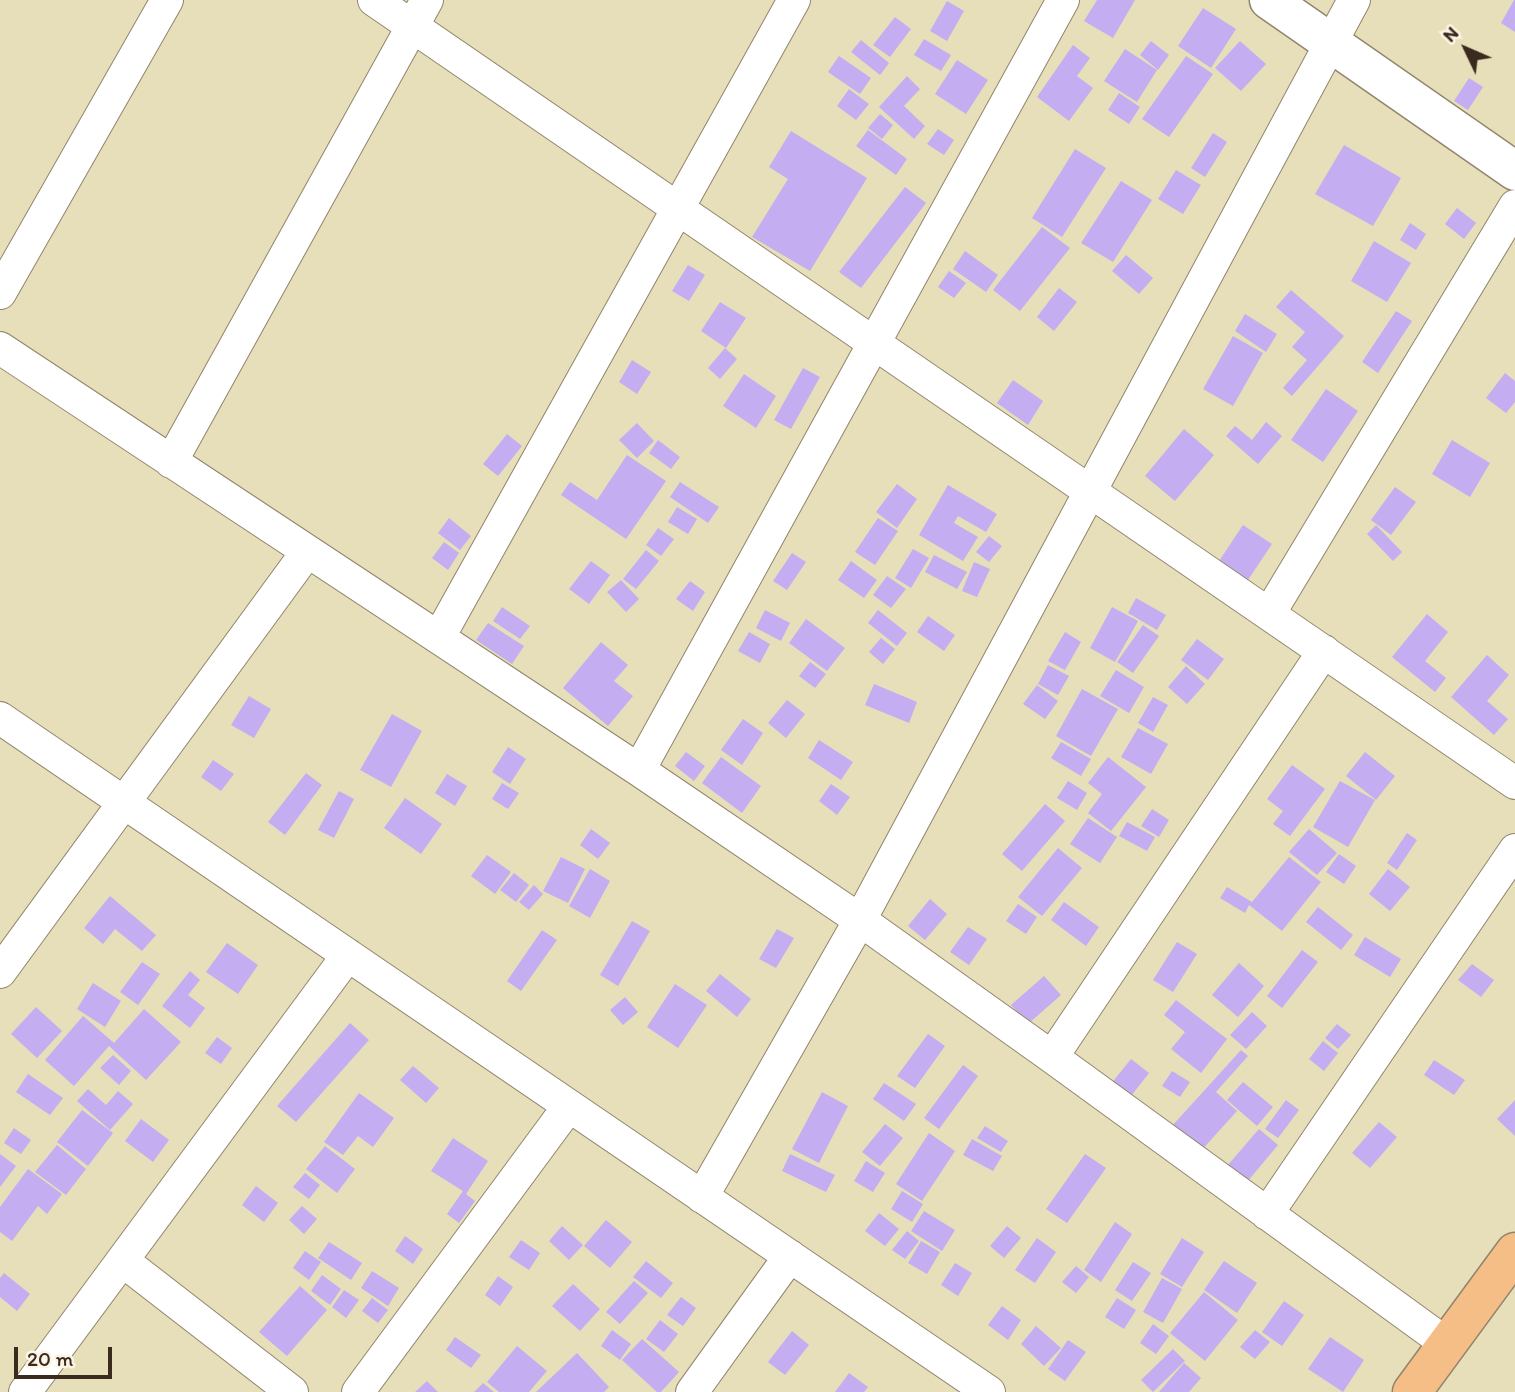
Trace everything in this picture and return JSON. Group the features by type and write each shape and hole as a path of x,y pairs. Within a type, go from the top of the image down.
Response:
{"main road":[{"path":"1412,1392 1515,1251"}],"street":[{"path":"0,293 167,0"},
{"path":"374,0 420,13 677,207 1515,783"},
{"path":"439,637 794,0"},
{"path":"639,770 1063,0"},
{"path":"1269,0 1515,171"},
{"path":"702,1197 860,920 1354,0"},
{"path":"172,462 420,13"},
{"path":"1269,614 1515,206"},
{"path":"0,348 639,770 860,920 1447,1345"},
{"path":"0,972 307,552"},
{"path":"1052,1057 1324,651"},
{"path":"0,718 989,1392"},
{"path":"1267,1214 1515,850"},
{"path":"25,1392 348,955"},
{"path":"358,1392 569,1106"},
{"path":"692,1392 790,1256"},
{"path":"123,1261 292,1392"}],"building":[{"path":"1097,0 1135,0 1113,38 1084,21"},
{"path":"1515,0 1515,32 1501,23"},
{"path":"947,1 964,11 947,41 930,31"},
{"path":"1203,8 1236,29 1211,68 1178,46"},
{"path":"895,17 911,29 890,57 873,45"},
{"path":"924,39 951,55 941,71 914,55"},
{"path":"861,40 889,63 880,75 851,52"},
{"path":"1151,41 1169,55 1158,70 1140,55"},
{"path":"1240,41 1266,64 1241,91 1215,68"},
{"path":"1073,45 1090,58 1077,76 1093,88 1069,121 1037,97"},
{"path":"1125,49 1157,70 1137,102 1104,81"},
{"path":"839,56 871,78 860,94 828,72"},
{"path":"1186,56 1213,74 1169,137 1142,119"},
{"path":"957,60 988,80 966,114 935,94"},
{"path":"907,76 920,89 904,106 925,126 914,139 879,107"},
{"path":"1469,78 1483,87 1468,110 1454,101"},
{"path":"849,89 869,104 856,120 837,106"},
{"path":"1119,93 1140,107 1129,124 1108,110"},
{"path":"880,114 893,125 882,139 868,128"},
{"path":"938,129 954,140 944,155 927,144"},
{"path":"868,130 907,159 896,175 856,146"},
{"path":"791,131 867,178 810,271 752,237 788,179 769,167"},
{"path":"1213,133 1227,142 1205,177 1191,168"},
{"path":"1344,145 1401,178 1373,226 1315,194"},
{"path":"1075,149 1106,168 1062,237 1032,218"},
{"path":"1176,170 1201,185 1183,214 1158,199"},
{"path":"1121,181 1152,200 1113,262 1081,243"},
{"path":"905,187 926,203 861,288 839,272"},
{"path":"1457,208 1476,223 1464,239 1445,224"},
{"path":"1410,223 1426,234 1416,250 1400,240"},
{"path":"1042,227 1070,248 1020,311 993,290"},
{"path":"1374,241 1411,263 1387,302 1351,281"},
{"path":"965,251 998,275 986,292 953,269"},
{"path":"1126,255 1153,278 1139,294 1112,271"},
{"path":"688,265 705,275 689,301 672,291"},
{"path":"949,271 966,283 954,298 938,287"},
{"path":"1059,288 1077,302 1054,331 1037,317"},
{"path":"1291,290 1344,336 1292,396 1283,388 1307,360 1292,347 1305,332 1276,307"},
{"path":"720,302 746,318 726,348 701,331"},
{"path":"1396,311 1412,321 1378,373 1362,362"},
{"path":"1245,314 1277,334 1266,352 1235,331"},
{"path":"1233,336 1263,353 1233,406 1203,389"},
{"path":"725,348 737,359 720,379 708,368"},
{"path":"632,360 651,372 637,394 619,382"},
{"path":"803,368 820,377 791,429 774,420"},
{"path":"1505,373 1515,381 1515,402 1506,413 1486,398"},
{"path":"744,374 776,396 756,428 723,406"},
{"path":"1013,380 1043,401 1028,425 997,403"},
{"path":"1326,389 1358,411 1323,462 1291,440"},
{"path":"1266,422 1282,436 1258,464 1226,436 1235,426 1252,440"},
{"path":"637,423 654,441 637,458 619,440"},
{"path":"1184,429 1214,455 1175,501 1145,476"},
{"path":"507,434 522,446 498,476 483,464"},
{"path":"658,440 680,457 671,469 649,453"},
{"path":"1452,440 1490,463 1470,497 1432,474"},
{"path":"627,455 666,481 626,539 561,495 570,482 597,500"},
{"path":"680,482 719,507 708,523 670,497"},
{"path":"897,484 917,499 897,528 876,512"},
{"path":"948,485 997,514 986,532 958,516 954,523 978,537 963,561 919,535"},
{"path":"1395,487 1416,502 1391,535 1371,520"},
{"path":"677,507 697,519 688,534 668,522"},
{"path":"449,518 471,536 460,550 438,533"},
{"path":"878,518 898,531 875,565 855,552"},
{"path":"1243,525 1272,544 1248,580 1219,561"},
{"path":"1376,525 1402,552 1393,561 1367,534"},
{"path":"658,528 674,539 661,556 646,545"},
{"path":"989,536 1002,546 989,562 976,552"},
{"path":"444,542 459,553 448,570 432,558"},
{"path":"913,549 929,558 911,588 895,578"},
{"path":"646,550 659,561 636,589 623,579"},
{"path":"792,553 806,562 787,590 773,581"},
{"path":"934,555 967,572 957,589 925,572"},
{"path":"591,561 610,575 589,604 569,589"},
{"path":"851,561 877,580 864,598 838,580"},
{"path":"974,562 990,569 977,597 962,591"},
{"path":"887,576 906,589 891,608 873,595"},
{"path":"621,580 639,599 626,612 607,592"},
{"path":"690,581 705,592 693,611 676,599"},
{"path":"1136,598 1166,615 1157,630 1128,613"},
{"path":"502,607 530,626 520,639 493,621"},
{"path":"1112,607 1138,621 1115,662 1090,648"},
{"path":"765,610 790,623 781,641 756,628"},
{"path":"878,610 907,633 897,646 868,623"},
{"path":"1427,614 1448,632 1425,661 1446,678 1435,692 1392,657"},
{"path":"928,616 955,635 944,651 917,632"},
{"path":"806,619 845,648 827,671 789,643"},
{"path":"488,623 524,646 512,664 476,640"},
{"path":"1143,625 1159,636 1133,673 1117,662"},
{"path":"749,632 770,644 760,663 738,651"},
{"path":"1065,632 1081,642 1065,670 1048,661"},
{"path":"881,638 895,649 883,664 869,652"},
{"path":"1197,639 1224,659 1208,680 1181,660"},
{"path":"601,642 628,665 614,681 633,696 608,726 563,688"},
{"path":"1487,655 1509,675 1487,701 1508,719 1494,735 1451,697"},
{"path":"810,662 826,674 815,688 799,676"},
{"path":"1048,665 1069,676 1058,695 1038,684"},
{"path":"1186,666 1205,684 1187,704 1168,687"},
{"path":"1116,670 1144,687 1129,713 1100,696"},
{"path":"874,684 917,702 909,723 865,705"},
{"path":"1037,685 1058,701 1045,719 1023,704"},
{"path":"1082,689 1118,709 1091,756 1056,736"},
{"path":"249,696 271,709 254,738 231,725"},
{"path":"1153,697 1168,705 1153,732 1138,723"},
{"path":"787,700 805,714 786,738 768,723"},
{"path":"392,714 422,731 391,787 360,770"},
{"path":"743,719 763,733 742,765 721,750"},
{"path":"1138,728 1168,744 1151,774 1121,757"},
{"path":"819,740 853,762 841,780 808,758"},
{"path":"1061,742 1091,759 1081,776 1051,758"},
{"path":"508,747 526,759 510,784 492,772"},
{"path":"686,752 705,766 694,781 675,766"},
{"path":"1365,752 1395,776 1376,800 1346,776"},
{"path":"721,757 761,786 742,813 702,783"},
{"path":"1108,757 1146,787 1111,831 1088,813 1102,794 1088,783"},
{"path":"213,760 234,774 221,791 201,777"},
{"path":"1292,765 1325,789 1290,836 1273,824 1283,811 1267,799"},
{"path":"306,773 322,785 285,835 268,822"},
{"path":"447,774 467,786 455,806 435,793"},
{"path":"1068,781 1087,793 1077,810 1057,798"},
{"path":"1340,781 1375,800 1348,847 1313,827"},
{"path":"502,783 519,793 508,809 492,799"},
{"path":"831,784 850,797 837,815 819,801"},
{"path":"339,791 354,799 334,838 318,830"},
{"path":"405,798 442,824 421,854 384,828"},
{"path":"1045,804 1065,821 1022,871 1002,854"},
{"path":"1152,809 1169,820 1159,837 1141,826"},
{"path":"1088,818 1117,837 1100,863 1070,844"},
{"path":"1127,822 1155,837 1147,851 1119,836"},
{"path":"591,829 610,843 598,859 580,845"},
{"path":"1309,829 1337,853 1317,875 1289,852"},
{"path":"1407,833 1417,840 1397,870 1387,863"},
{"path":"1058,848 1082,868 1042,916 1018,897"},
{"path":"1339,854 1356,866 1344,884 1326,872"},
{"path":"487,855 511,872 495,894 471,876"},
{"path":"561,857 585,869 568,903 543,891"},
{"path":"1289,857 1321,882 1282,931 1249,905 1245,913 1220,898 1227,887 1252,902"},
{"path":"590,869 610,881 590,918 569,906"},
{"path":"1388,869 1410,887 1390,911 1369,894"},
{"path":"514,873 529,885 516,902 500,890"},
{"path":"534,885 543,894 529,910 519,902"},
{"path":"110,896 156,935 142,951 115,929 103,944 84,928"},
{"path":"930,899 947,914 925,940 908,926"},
{"path":"1064,902 1099,927 1086,946 1051,920"},
{"path":"1018,904 1037,917 1026,934 1006,921"},
{"path":"1318,907 1353,935 1341,950 1306,922"},
{"path":"632,921 650,931 618,986 600,975"},
{"path":"968,927 987,939 969,965 950,952"},
{"path":"777,929 794,938 776,968 759,959"},
{"path":"542,930 557,940 521,991 507,981"},
{"path":"1365,937 1401,959 1390,977 1354,955"},
{"path":"1177,942 1197,954 1173,992 1153,980"},
{"path":"227,943 258,965 238,994 206,972"},
{"path":"1302,950 1318,962 1282,1008 1267,996"},
{"path":"142,962 160,974 138,1005 120,992"},
{"path":"1239,963 1264,986 1238,1017 1212,995"},
{"path":"1472,964 1494,980 1481,997 1458,980"},
{"path":"190,971 200,980 188,995 205,1008 190,1028 162,1006"},
{"path":"720,974 751,999 737,1017 706,991"},
{"path":"1044,976 1061,995 1028,1024 1011,1005"},
{"path":"93,983 121,1001 105,1027 77,1009"},
{"path":"675,984 707,1005 678,1048 647,1027"},
{"path":"625,997 638,1012 623,1025 610,1010"},
{"path":"1176,1000 1227,1039 1201,1073 1171,1049 1185,1032 1164,1015"},
{"path":"36,1007 62,1031 37,1058 11,1034"},
{"path":"144,1009 181,1042 146,1080 109,1046 74,1086 45,1060 83,1016 114,1043"},
{"path":"1252,1012 1267,1026 1246,1049 1230,1035"},
{"path":"350,1023 369,1040 296,1122 277,1106"},
{"path":"1337,1024 1351,1035 1338,1049 1325,1038"},
{"path":"928,1034 945,1046 915,1088 897,1076"},
{"path":"217,1037 232,1048 221,1064 205,1053"},
{"path":"1323,1041 1338,1053 1324,1071 1309,1059"},
{"path":"1241,1050 1248,1056 1216,1092 1237,1111 1190,1163 1162,1137"},
{"path":"113,1055 131,1071 119,1085 100,1068"},
{"path":"1131,1059 1149,1073 1128,1100 1110,1085"},
{"path":"1434,1060 1465,1080 1454,1095 1424,1075"},
{"path":"963,1065 978,1076 939,1129 924,1118"},
{"path":"413,1066 439,1088 426,1103 400,1080"},
{"path":"1172,1071 1190,1082 1180,1097 1162,1086"},
{"path":"28,1074 63,1098 50,1115 16,1092"},
{"path":"1243,1082 1273,1107 1257,1126 1227,1100"},
{"path":"884,1083 916,1104 904,1121 873,1099"},
{"path":"88,1089 106,1105 118,1091 133,1104 110,1130 77,1101"},
{"path":"822,1092 848,1106 819,1163 792,1149"},
{"path":"359,1093 394,1118 373,1147 358,1136 343,1155 324,1142"},
{"path":"1286,1100 1299,1110 1278,1138 1265,1129"},
{"path":"1515,1100 1515,1136 1497,1119"},
{"path":"82,1110 113,1133 88,1166 57,1142"},
{"path":"141,1119 169,1140 153,1162 125,1141"},
{"path":"1379,1122 1397,1137 1370,1168 1352,1153"},
{"path":"885,1124 903,1138 880,1166 862,1152"},
{"path":"985,1126 1008,1141 1001,1152 977,1138"},
{"path":"14,1128 31,1140 21,1154 4,1143"},
{"path":"1259,1129 1278,1145 1247,1182 1227,1166"},
{"path":"929,1133 955,1151 922,1201 896,1184"},
{"path":"453,1138 488,1161 466,1194 475,1201 459,1223 447,1214 463,1191 431,1171"},
{"path":"972,1139 1002,1156 993,1171 963,1155"},
{"path":"57,1145 86,1169 66,1195 35,1172"},
{"path":"325,1146 355,1169 337,1193 306,1169"},
{"path":"0,1154 16,1166 0,1187"},
{"path":"790,1154 835,1175 826,1192 782,1171"},
{"path":"1085,1154 1106,1168 1067,1223 1046,1209"},
{"path":"866,1161 885,1173 873,1192 854,1181"},
{"path":"28,1169 62,1194 47,1214 38,1206 12,1241 0,1232 0,1207"},
{"path":"305,1173 320,1185 309,1199 293,1187"},
{"path":"256,1186 278,1203 264,1222 242,1205"},
{"path":"902,1191 923,1204 912,1222 891,1209"},
{"path":"302,1206 317,1219 304,1234 289,1220"},
{"path":"924,1211 955,1230 942,1251 911,1231"},
{"path":"879,1213 899,1229 885,1246 865,1231"},
{"path":"606,1220 632,1242 610,1268 584,1246"},
{"path":"1115,1222 1132,1234 1101,1282 1084,1270"},
{"path":"562,1226 583,1245 569,1260 549,1241"},
{"path":"1007,1226 1021,1238 1004,1258 990,1246"},
{"path":"907,1231 919,1241 905,1259 892,1250"},
{"path":"405,1236 423,1249 413,1264 395,1251"},
{"path":"1037,1238 1056,1252 1035,1283 1015,1270"},
{"path":"1182,1238 1204,1252 1182,1287 1160,1274"},
{"path":"521,1240 540,1253 529,1270 509,1257"},
{"path":"921,1241 940,1252 927,1274 908,1263"},
{"path":"329,1242 362,1263 351,1280 318,1258"},
{"path":"305,1251 321,1262 309,1280 293,1268"},
{"path":"646,1261 673,1283 661,1298 633,1277"},
{"path":"1224,1261 1257,1283 1237,1313 1204,1290"},
{"path":"1133,1262 1151,1273 1132,1301 1115,1290"},
{"path":"955,1263 972,1273 958,1296 941,1285"},
{"path":"1076,1266 1089,1277 1076,1293 1062,1282"},
{"path":"372,1271 399,1288 388,1306 361,1288"},
{"path":"4,1273 30,1294 17,1311 0,1297 0,1278"},
{"path":"322,1275 341,1289 330,1305 311,1291"},
{"path":"498,1276 513,1287 500,1306 485,1295"},
{"path":"1162,1278 1182,1289 1163,1323 1143,1312"},
{"path":"634,1281 648,1293 620,1324 606,1312"},
{"path":"573,1284 600,1309 580,1331 552,1306"},
{"path":"300,1286 327,1310 287,1356 259,1332"},
{"path":"344,1290 359,1300 346,1318 332,1307"},
{"path":"1204,1292 1238,1320 1205,1361 1170,1333"},
{"path":"681,1297 696,1308 683,1326 667,1315"},
{"path":"372,1298 388,1310 378,1323 362,1311"},
{"path":"1117,1298 1136,1310 1124,1329 1105,1317"},
{"path":"1284,1301 1304,1315 1282,1346 1262,1332"},
{"path":"1002,1306 1021,1320 1008,1340 988,1325"},
{"path":"660,1320 678,1334 664,1352 646,1339"},
{"path":"1153,1324 1169,1336 1156,1354 1140,1343"},
{"path":"1036,1326 1061,1348 1044,1366 1021,1344"},
{"path":"612,1330 631,1344 620,1360 601,1346"},
{"path":"1255,1330 1270,1342 1255,1359 1240,1347"},
{"path":"792,1331 809,1345 785,1375 768,1362"},
{"path":"455,1337 481,1355 471,1368 446,1350"},
{"path":"1330,1337 1364,1360 1343,1392 1308,1369"},
{"path":"642,1339 679,1372 661,1392 657,1392 622,1360"},
{"path":"1068,1340 1086,1352 1065,1381 1048,1369"},
{"path":"517,1346 547,1371 529,1392 499,1392 487,1382"},
{"path":"1173,1349 1185,1361 1153,1392 1141,1380"},
{"path":"577,1353 609,1387 604,1392 536,1392"},
{"path":"1184,1363 1201,1378 1189,1392 1159,1392"},
{"path":"849,1373 868,1387 864,1392 835,1392"},
{"path":"427,1381 438,1392 415,1392"},
{"path":"483,1383 494,1392 474,1392"}]}
